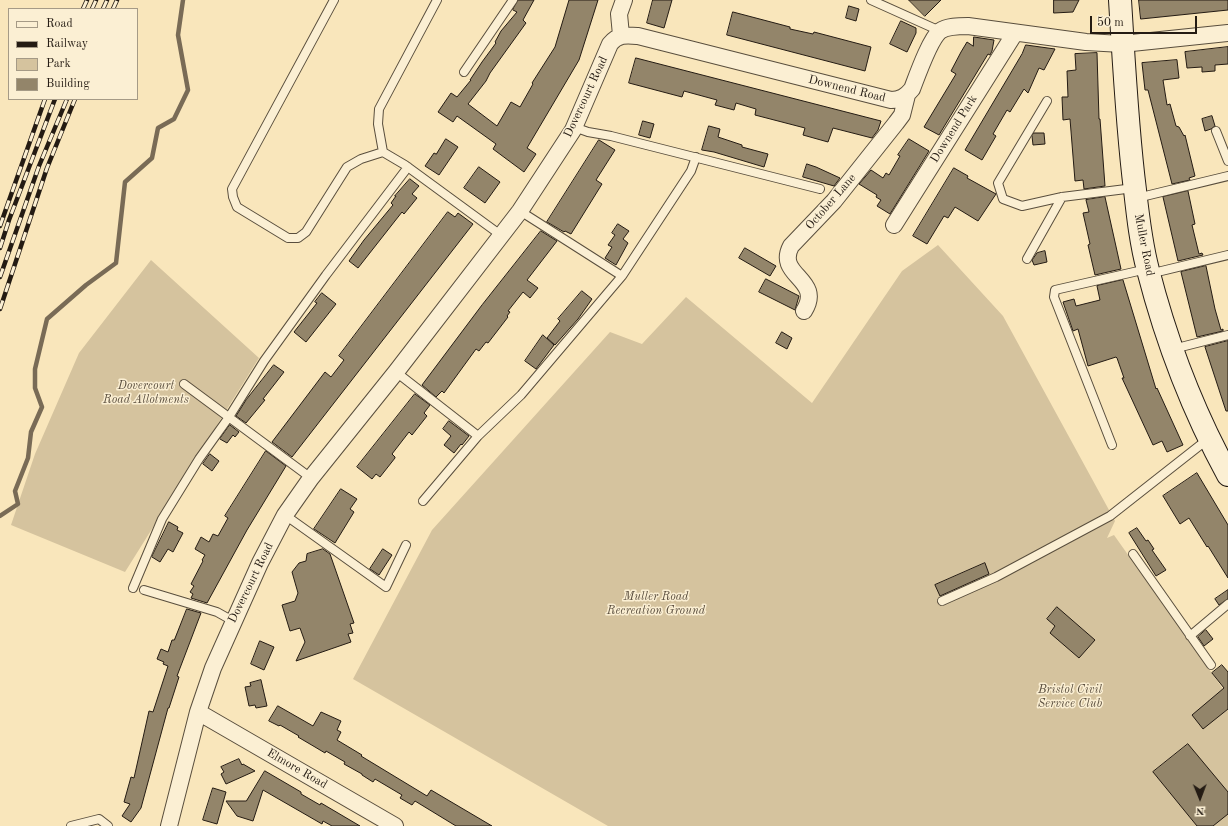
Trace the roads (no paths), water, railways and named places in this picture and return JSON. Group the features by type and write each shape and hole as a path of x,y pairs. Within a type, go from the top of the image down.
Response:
{"main road":[{"name":"Muller Road","path":"1120,0 1130,149 1139,226 1148,272 1172,349 1208,439 1228,475"}],"street":[{"path":"621,35 619,14 624,0"},
{"path":"907,95 912,88 932,41 940,31 951,27 968,26 1086,42 1122,44 1228,33"},
{"name":"Downend Park","path":"894,224 1015,33"},
{"name":"Downend Road","path":"621,35 638,36 891,100 898,100 907,95"},
{"name":"Dovercourt Road","path":"169,826 198,712 213,668 260,562 285,516 311,478 396,372 520,211 574,127 610,44 614,39 621,35"},
{"name":"October Lane","path":"804,311 809,301 810,294 806,286 788,262 787,254 791,246 834,201 896,123 902,115 907,95"},
{"name":"Elmore Road","path":"198,712 395,826"}],"lane":[{"path":"334,0 232,188 233,197 237,206 288,238 298,238 306,232 347,167 361,159 383,152 408,167 502,236"},
{"path":"383,152 378,124 379,109 437,0"},
{"path":"464,72 513,0"},
{"path":"871,0 940,31"},
{"path":"1047,101 998,183 1003,199 1022,206 1062,197 1135,193 1228,176"},
{"path":"574,127 588,132 611,136 820,189"},
{"path":"1216,131 1228,161"},
{"path":"423,502 478,436 521,395 622,276 691,171 696,157"},
{"path":"133,588 162,519 199,459 229,417 264,361 326,275 408,167"},
{"path":"1027,259 1062,197"},
{"path":"520,211 622,276"},
{"path":"1112,444 1054,297 1055,290 1228,255"},
{"path":"1172,349 1228,335"},
{"path":"396,372 478,436"},
{"path":"184,384 311,478"},
{"path":"942,601 996,577 1110,516 1208,439"},
{"path":"285,516 386,587 406,546"},
{"path":"1133,554 1211,665"},
{"path":"144,590 217,612 233,621"},
{"path":"1190,636 1228,604"},
{"path":"71,826 99,819 108,826"}],"waterway":[{"path":"0,516 18,504 15,491 28,458 31,432 42,407 35,388 35,369 47,319 86,285 116,263 125,182 152,158 158,128 174,119 188,90 178,35 183,0"}],"railway":[{"path":"83,8 87,0"},
{"path":"92,8 96,0"},
{"path":"103,8 107,0"},
{"path":"113,8 117,0"},
{"path":"0,226 45,100"},
{"path":"0,248 9,220 55,100"},
{"path":"0,277 39,166 67,100"},
{"path":"0,309 47,168 75,100"}],"park label":[{"name":"Dovercourt Road Allotments","path":"146,393"},
{"name":"Muller Road Recreation Ground","path":"656,604"},
{"name":"Bristol Civil Service Club","path":"1070,697"}]}
